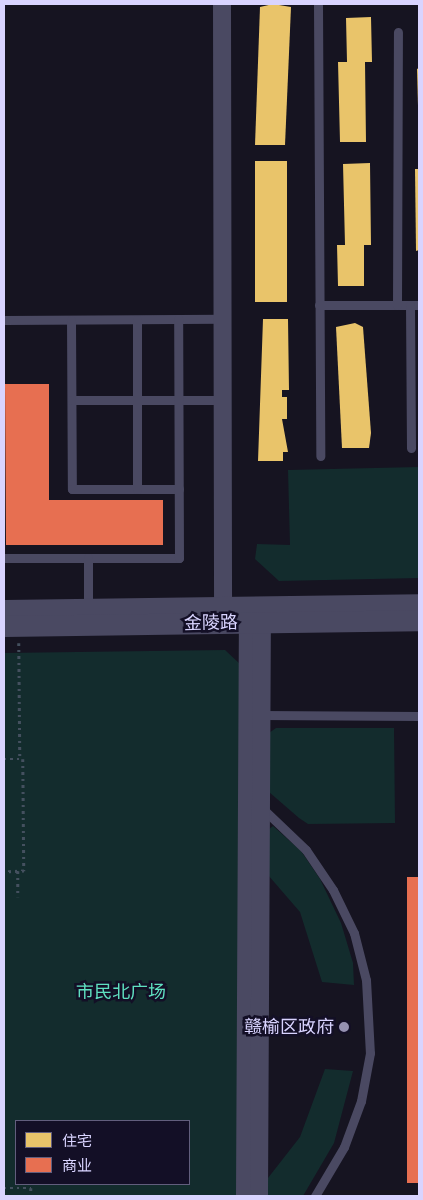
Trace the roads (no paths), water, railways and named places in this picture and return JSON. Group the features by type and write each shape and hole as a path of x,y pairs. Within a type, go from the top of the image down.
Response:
{"street":[{"path":"222,4 223,607"},
{"name":"金陵路","path":"11,626 419,604"},
{"name":"金陵路","path":"4,610 223,607 255,614 419,620"},
{"path":"255,614 261,716 259,1196"},
{"path":"244,1196 255,614"}],"lane":[{"path":"319,4 320,456"},
{"path":"397,305 398,32"},
{"path":"319,305 415,305 411,448"},
{"path":"4,558 179,558 178,319"},
{"path":"4,320 222,320"},
{"path":"71,320 72,489 179,489"},
{"path":"136,320 137,489"},
{"path":"72,400 222,400"},
{"path":"88,558 88,609"},
{"path":"261,716 419,716"},
{"path":"261,807 301,844 333,890 354,933 367,988 370,1053 361,1101 344,1147 315,1196"}],"place":[{"name":"赣榆区政府","path":"344,1027"}],"park label":[{"name":"市民北广场","path":"121,992"}]}
